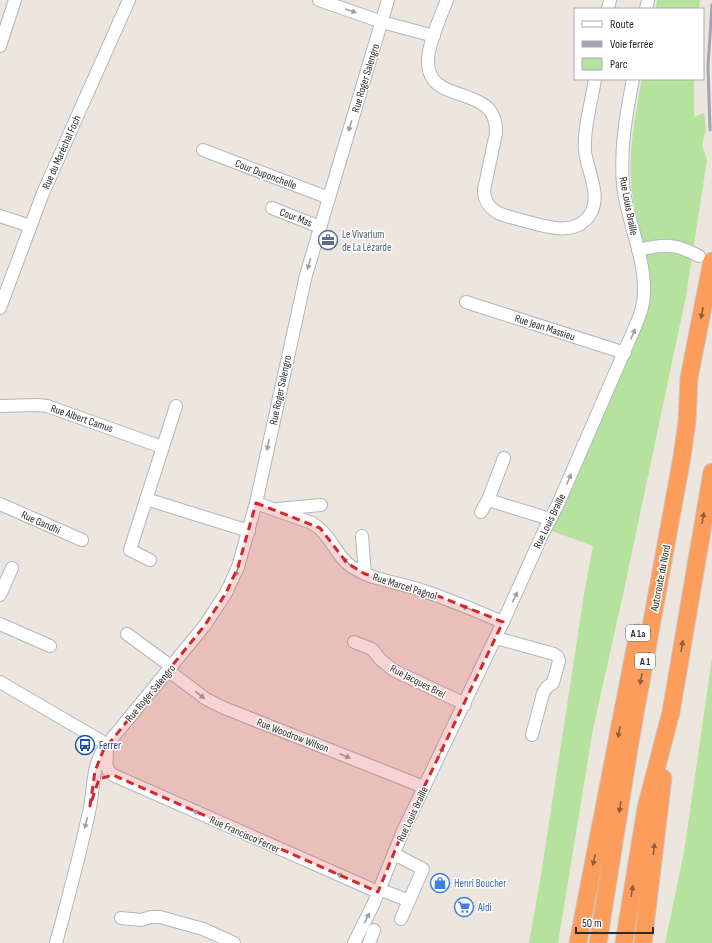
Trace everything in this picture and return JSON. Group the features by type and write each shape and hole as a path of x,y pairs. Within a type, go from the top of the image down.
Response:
{"highway":[{"name":"Autoroute du Nord","path":"598,943 631,736 682,457 687,421 690,378 706,258"},
{"name":"A 1a","path":"578,943 681,406 690,378"},
{"path":"643,943 671,712 712,472"},
{"path":"624,943 646,808 671,712"},
{"path":"572,943 588,887"}],"street":[{"path":"0,46 14,0"},
{"name":"Rue du Maréchal Foch","path":"0,308 45,187 129,0"},
{"path":"320,0 382,22 434,36"},
{"name":"Rue Roger Salengro","path":"90,806 95,771 99,757 106,746 205,625 226,593 238,567 256,503 300,300 320,227 388,0"},
{"path":"447,0 434,36 428,61 429,70 435,82 446,90 479,101 489,110 495,121 496,133 484,190 485,197 489,205 498,213 556,228 567,228 580,224 588,216 592,209 594,194 584,144 595,80"},
{"name":"Rue Louis Braille","path":"354,943 424,787 496,638 543,533 558,504 637,323 643,302 643,276 626,202 622,173 623,141 633,80"},
{"name":"Cour Duponchelle","path":"203,150 329,198"},
{"name":"Cour Mas","path":"272,208 320,227"},
{"path":"0,216 30,226"},
{"path":"638,250 667,245 685,248 706,258"},
{"name":"Rue Jean Massieu","path":"466,302 624,353"},
{"name":"Rue Albert Camus","path":"0,406 48,406 162,447"},
{"path":"150,560 130,550 176,406"},
{"path":"481,512 488,500 504,458"},
{"path":"146,499 249,531"},
{"path":"488,500 550,519"},
{"name":"Rue Marcel Pagnol","path":"256,503 312,523 320,528 347,563 366,574 383,581 423,590 503,622"},
{"name":"Rue Gandhi","path":"0,504 82,540"},
{"path":"275,510 321,505"},
{"path":"362,536 366,574"},
{"path":"0,595 12,568"},
{"path":"0,624 50,646"},
{"name":"Rue Woodrow Wilson","path":"127,634 206,699 224,708 424,787"},
{"path":"496,638 554,654 558,657 559,661 553,682 543,693 532,735"},
{"name":"Rue Jacques Brel","path":"354,642 372,649 380,659 394,670 464,704"},
{"path":"0,682 98,738 106,746 106,767 113,775"},
{"path":"0,689 90,742 97,749 99,757"},
{"name":"Rue Roger Salengro","path":"56,943 90,806 99,779 104,776 113,775"},
{"name":"Rue Francisco Ferrer","path":"113,775 409,902"},
{"path":"394,854 423,869 401,919"},
{"path":"121,918 141,920 151,917 160,917 203,930 234,943"},
{"path":"368,943 374,930"}],"highlighted area":[{"path":"256,503 320,528 347,563 365,574 423,590 503,622 403,831 378,892 113,775 99,779 90,806 95,771 103,751 205,625 226,593 238,567"}],"green space":[{"path":"657,0 700,0 699,8 656,8"},
{"path":"642,80 694,80 694,117 704,113 706,130 702,145 707,160 686,296 593,729 558,943 529,943 541,875 585,588 593,546 552,531 649,309 650,288 646,254 636,214 631,185 631,154 636,109"},
{"path":"712,658 712,943 665,943 684,852"}],"railway":[{"path":"710,130 708,66 712,5"}],"place":[{"name":"Le Vivarium de La Lézarde","path":"328,240"},
{"name":"Ferrer","path":"85,745"},
{"name":"Henri Boucher","path":"440,883"},
{"name":"Aldi","path":"464,907"}]}
